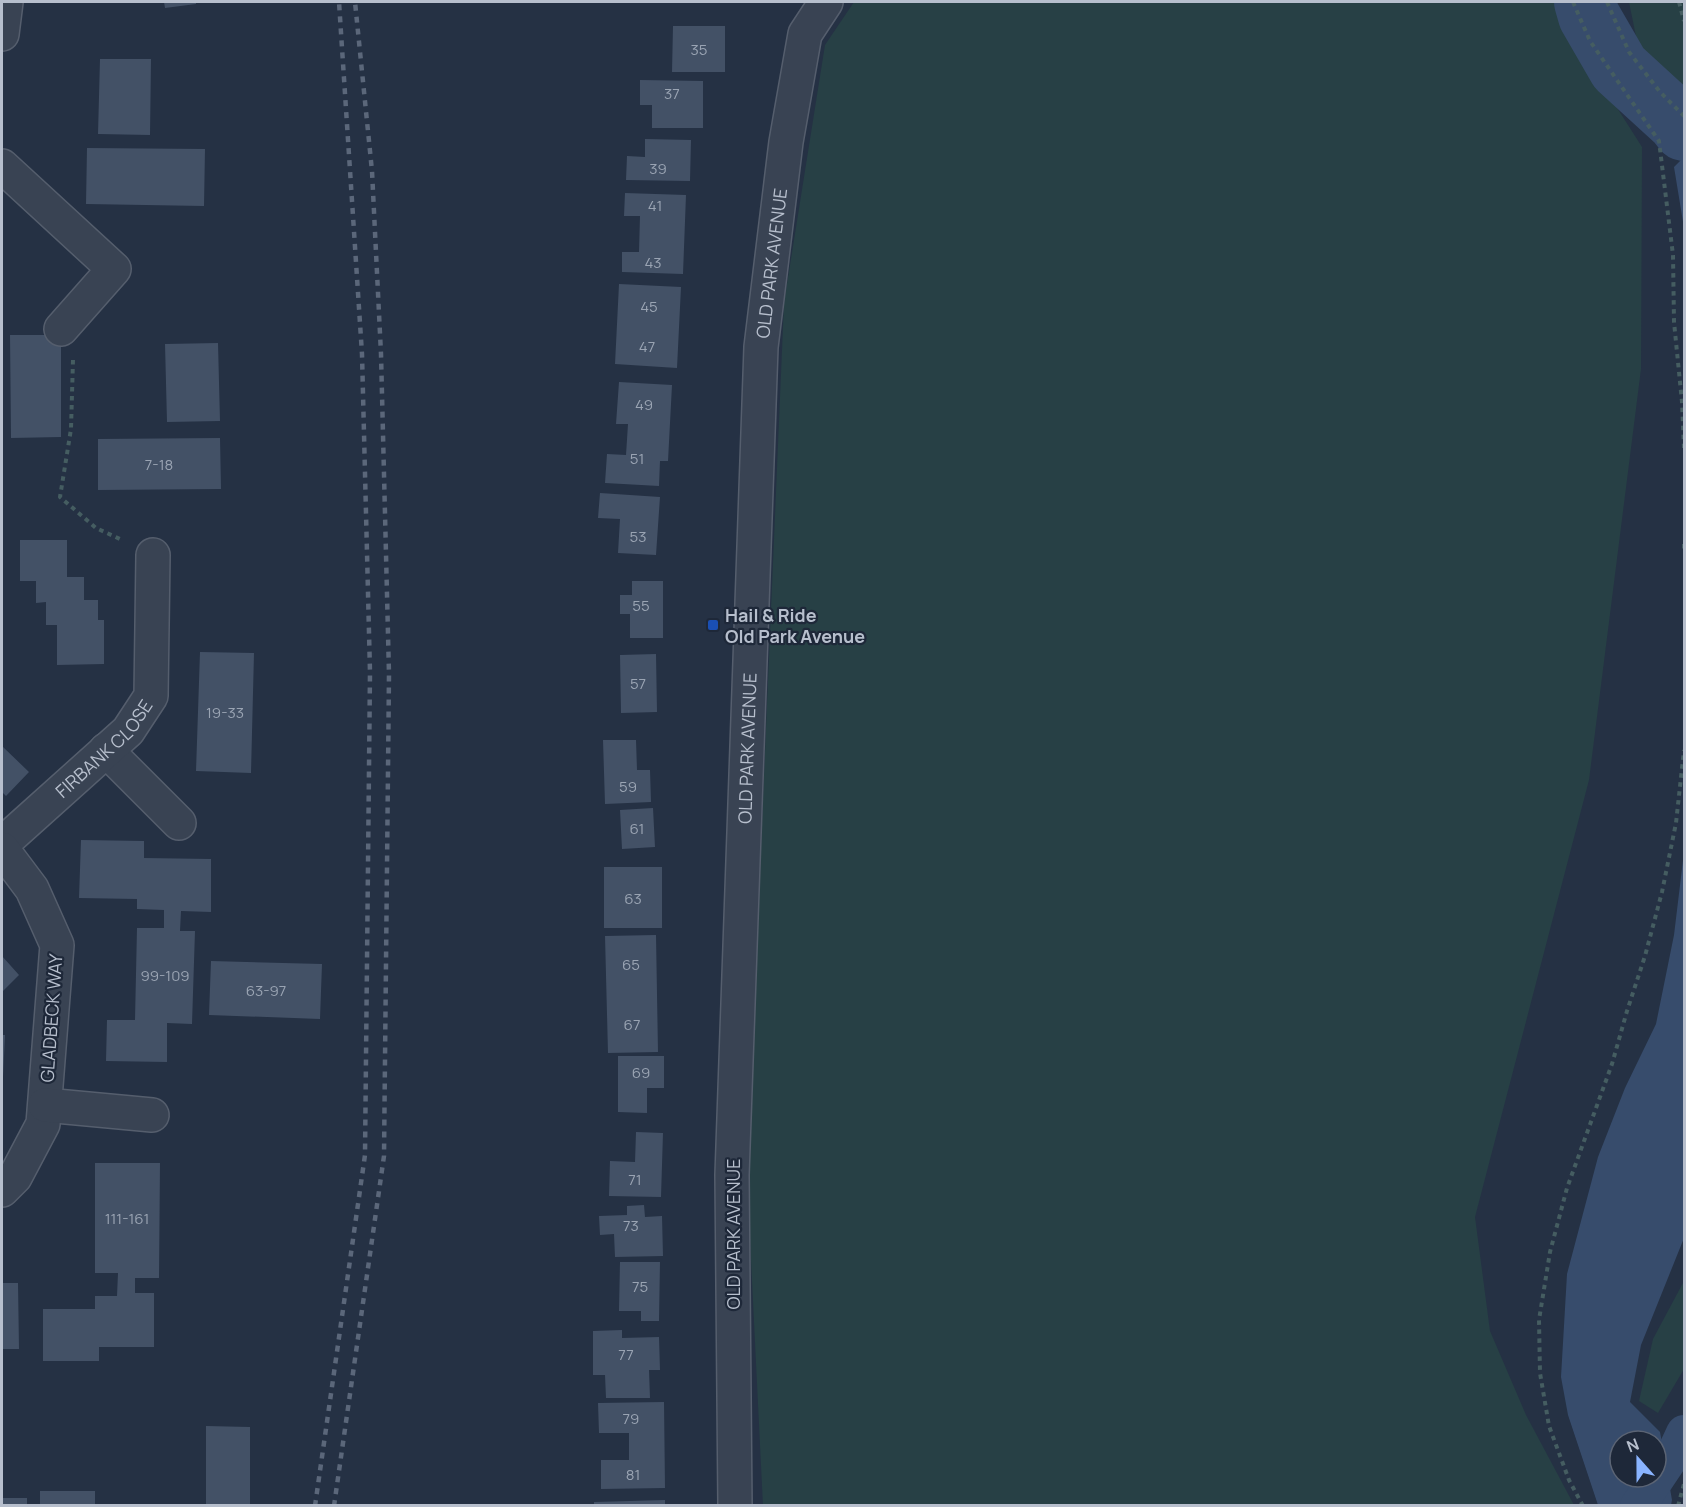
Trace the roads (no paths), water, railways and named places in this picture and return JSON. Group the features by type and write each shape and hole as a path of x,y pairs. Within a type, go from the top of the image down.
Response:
{"street":[{"path":"2,34 6,2"},
{"name":"OLD PARK AVENUE","path":"735,1506 732,1175 761,347 786,142 805,33 826,2"},
{"path":"2,166 114,269 61,329"},
{"name":"FIRBANK CLOSE","path":"2,844 128,731 152,696 153,555"},
{"path":"106,750 178,823"},
{"name":"GLADBECK WAY","path":"2,849 32,889 57,945 43,1124 15,1177 2,1190"},
{"path":"45,1105 152,1115"}],"water":[{"path":"1684,157 1684,228 1674,167"},
{"path":"1684,228 1684,374 1683,347"},
{"path":"1684,852 1684,1238 1641,1345 1630,1402 1657,1429 1608,1429 1608,1489 1668,1489 1668,1477 1672,1500 1671,1505 1598,1505 1568,1415 1561,1377 1567,1274 1598,1157 1625,1088 1656,1024 1674,935"}],"waterway":[{"path":"1585,2 1589,16 1619,68 1684,130"},
{"path":"1638,1506 1677,1448 1684,1433"}],"railway":[{"path":"315,1506 365,1155 370,672 362,354 339,2"},
{"path":"334,1506 384,1156 389,674 381,354 372,171 355,2"}],"place":[{"name":"Hail & Ride Old Park Avenue","path":"713,625"}]}
